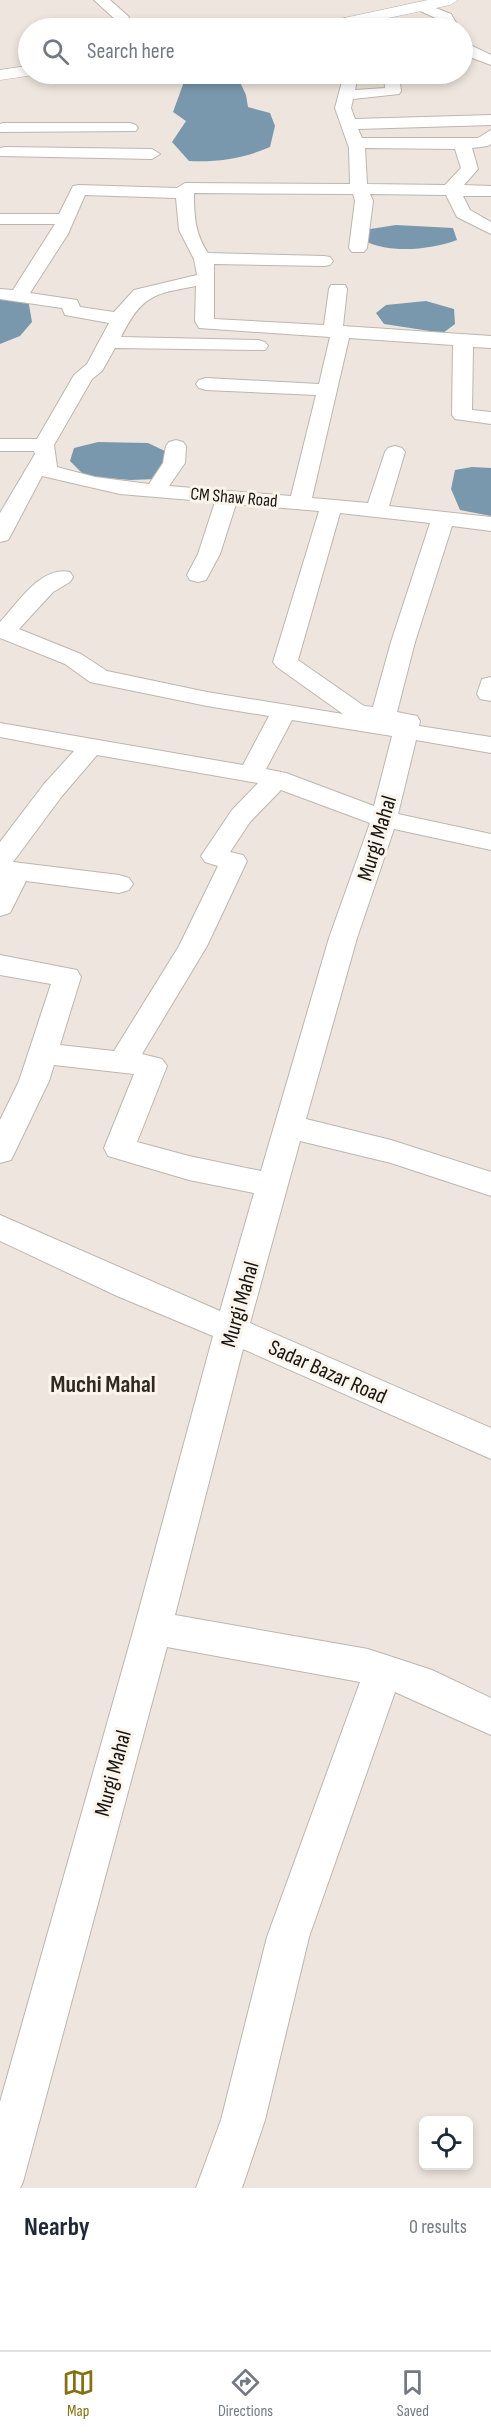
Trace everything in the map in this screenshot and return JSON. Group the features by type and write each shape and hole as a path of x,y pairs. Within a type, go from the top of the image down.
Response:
{"street":[{"path":"101,0 122,18"},
{"path":"375,18 450,0"},
{"path":"423,7 446,18"},
{"path":"473,52 491,53"},
{"path":"473,54 491,60"},
{"path":"0,75 18,72"},
{"path":"348,84 342,108 355,143 359,189 364,201 358,248"},
{"path":"345,94 391,92 393,91 392,84"},
{"path":"348,124 491,120"},
{"path":"130,128 1,127 3,156 152,154"},
{"path":"355,143 462,144 488,140"},
{"path":"451,189 470,169 462,144"},
{"path":"491,191 185,188 184,212 190,237 207,262 204,321 206,324 491,342"},
{"path":"451,189 463,213 491,230"},
{"path":"9,295 58,234 79,190 185,193"},
{"path":"471,218 491,218"},
{"path":"0,219 65,219"},
{"path":"204,258 324,261"},
{"path":"0,535 84,375 95,367 124,312 141,294 206,279"},
{"path":"339,289 337,332 327,390 315,504 285,662 357,712 394,723 491,745"},
{"path":"9,295 70,304 72,311 120,319"},
{"path":"463,341 462,415 491,418"},
{"path":"108,342 258,346"},
{"path":"206,384 327,390"},
{"path":"0,445 44,449"},
{"path":"156,490 174,463 176,446"},
{"name":"CM Shaw Road","path":"44,449 47,471 66,477 156,490 377,510 491,524"},
{"path":"377,510 395,452"},
{"path":"198,575 209,554 227,497"},
{"name":"Murgi Mahal","path":"0,2182 153,1628 231,1329 344,938 384,819 394,723 392,675 425,580 443,518"},
{"path":"62,577 45,587 2,631 73,659 99,677 207,699 285,711 394,723"},
{"path":"122,1062 193,946 234,861 214,856 241,816 263,777 268,737 285,711"},
{"path":"0,730 263,777 384,819 491,842"},
{"path":"0,907 5,868 53,790 91,746"},
{"path":"5,868 119,884"},
{"path":"0,965 67,977 34,1081 0,1152"},
{"path":"43,1053 152,1066 119,1148 189,1168 272,1185"},
{"path":"289,1127 364,1143 452,1169 491,1184"},
{"name":"Sadar Bazar Road","path":"0,1227 129,1287 302,1359 491,1444"},
{"path":"153,1628 383,1671 418,1682 491,1717"},
{"path":"219,2188 243,2120 288,1937 383,1671"}],"water":[{"path":"183,84 241,84 248,107 270,113 275,126 270,147 230,159 189,161 172,142 186,121 173,112"},
{"path":"396,225 453,228 457,240 422,248 397,249 363,240 364,230"},
{"path":"0,296 28,299 32,322 20,336 0,344"},
{"path":"426,301 454,309 455,324 443,333 384,324 376,313 386,305"},
{"path":"98,442 148,443 167,452 167,463 157,479 130,480 85,476 70,461 74,448"},
{"path":"472,467 491,468 491,516 460,510 451,489 455,470"}],"district":[{"name":"Muchi Mahal","path":"103,1384"}]}
